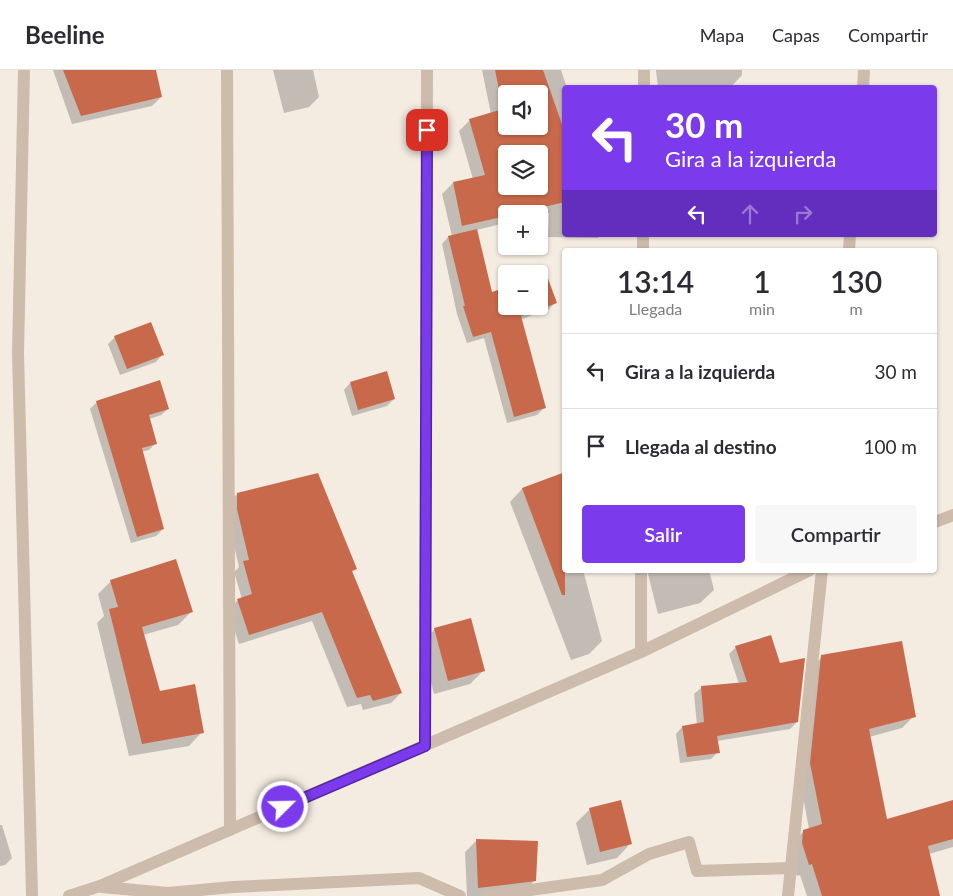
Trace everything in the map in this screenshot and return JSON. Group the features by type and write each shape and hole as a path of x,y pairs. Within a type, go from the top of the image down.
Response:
{"street":[{"path":"24,70 18,353 32,896"},
{"path":"226,70 230,830"},
{"path":"425,746 428,70"},
{"path":"644,70 644,85"},
{"path":"862,85 864,70"},
{"path":"937,521 953,515"},
{"path":"641,573 641,652"},
{"path":"69,896 100,886 641,652 804,573"},
{"path":"788,896 822,573"},
{"path":"487,896 602,880 649,854 690,842 698,871 791,868"},
{"path":"100,886 168,893 233,887 419,878 460,896"}],"building":[{"path":"63,70 156,70 162,97 81,116"},
{"path":"495,70 543,70 562,124 562,203 548,206 498,205 498,218 462,226 453,182 485,175 469,119 498,110 498,135 548,135 548,85 498,85"},
{"path":"477,229 492,292 498,290 498,315 524,315 521,316 546,408 514,417 491,332 473,337 463,306 465,306 448,236"},
{"path":"548,278 557,303 548,306"},
{"path":"151,322 164,355 127,369 114,336"},
{"path":"387,371 395,399 358,410 350,382"},
{"path":"160,380 169,409 149,415 157,444 142,448 164,529 137,537 96,401"},
{"path":"318,473 357,569 352,571 402,693 373,701 370,695 357,698 322,612 249,635 237,599 252,594 243,561 249,560 237,509 237,493"},
{"path":"562,473 562,573 565,573 565,595 562,595 522,488"},
{"path":"176,559 193,612 142,627 160,691 195,684 204,733 142,744 109,609 118,607 110,580"},
{"path":"471,618 485,671 448,681 434,628"},
{"path":"771,635 780,663 805,658 798,722 717,736 720,753 687,757 682,726 704,722 701,686 747,682 735,646"},
{"path":"902,641 916,717 869,729 887,819 953,800 953,839 928,846 940,896 822,896 812,864 809,865 802,843 803,830 822,824 810,763 821,655"},
{"path":"621,800 632,844 600,852 589,808"},
{"path":"476,839 538,841 536,881 478,888"}],"route":[{"path":"283,807 425,746 427,130"}]}
